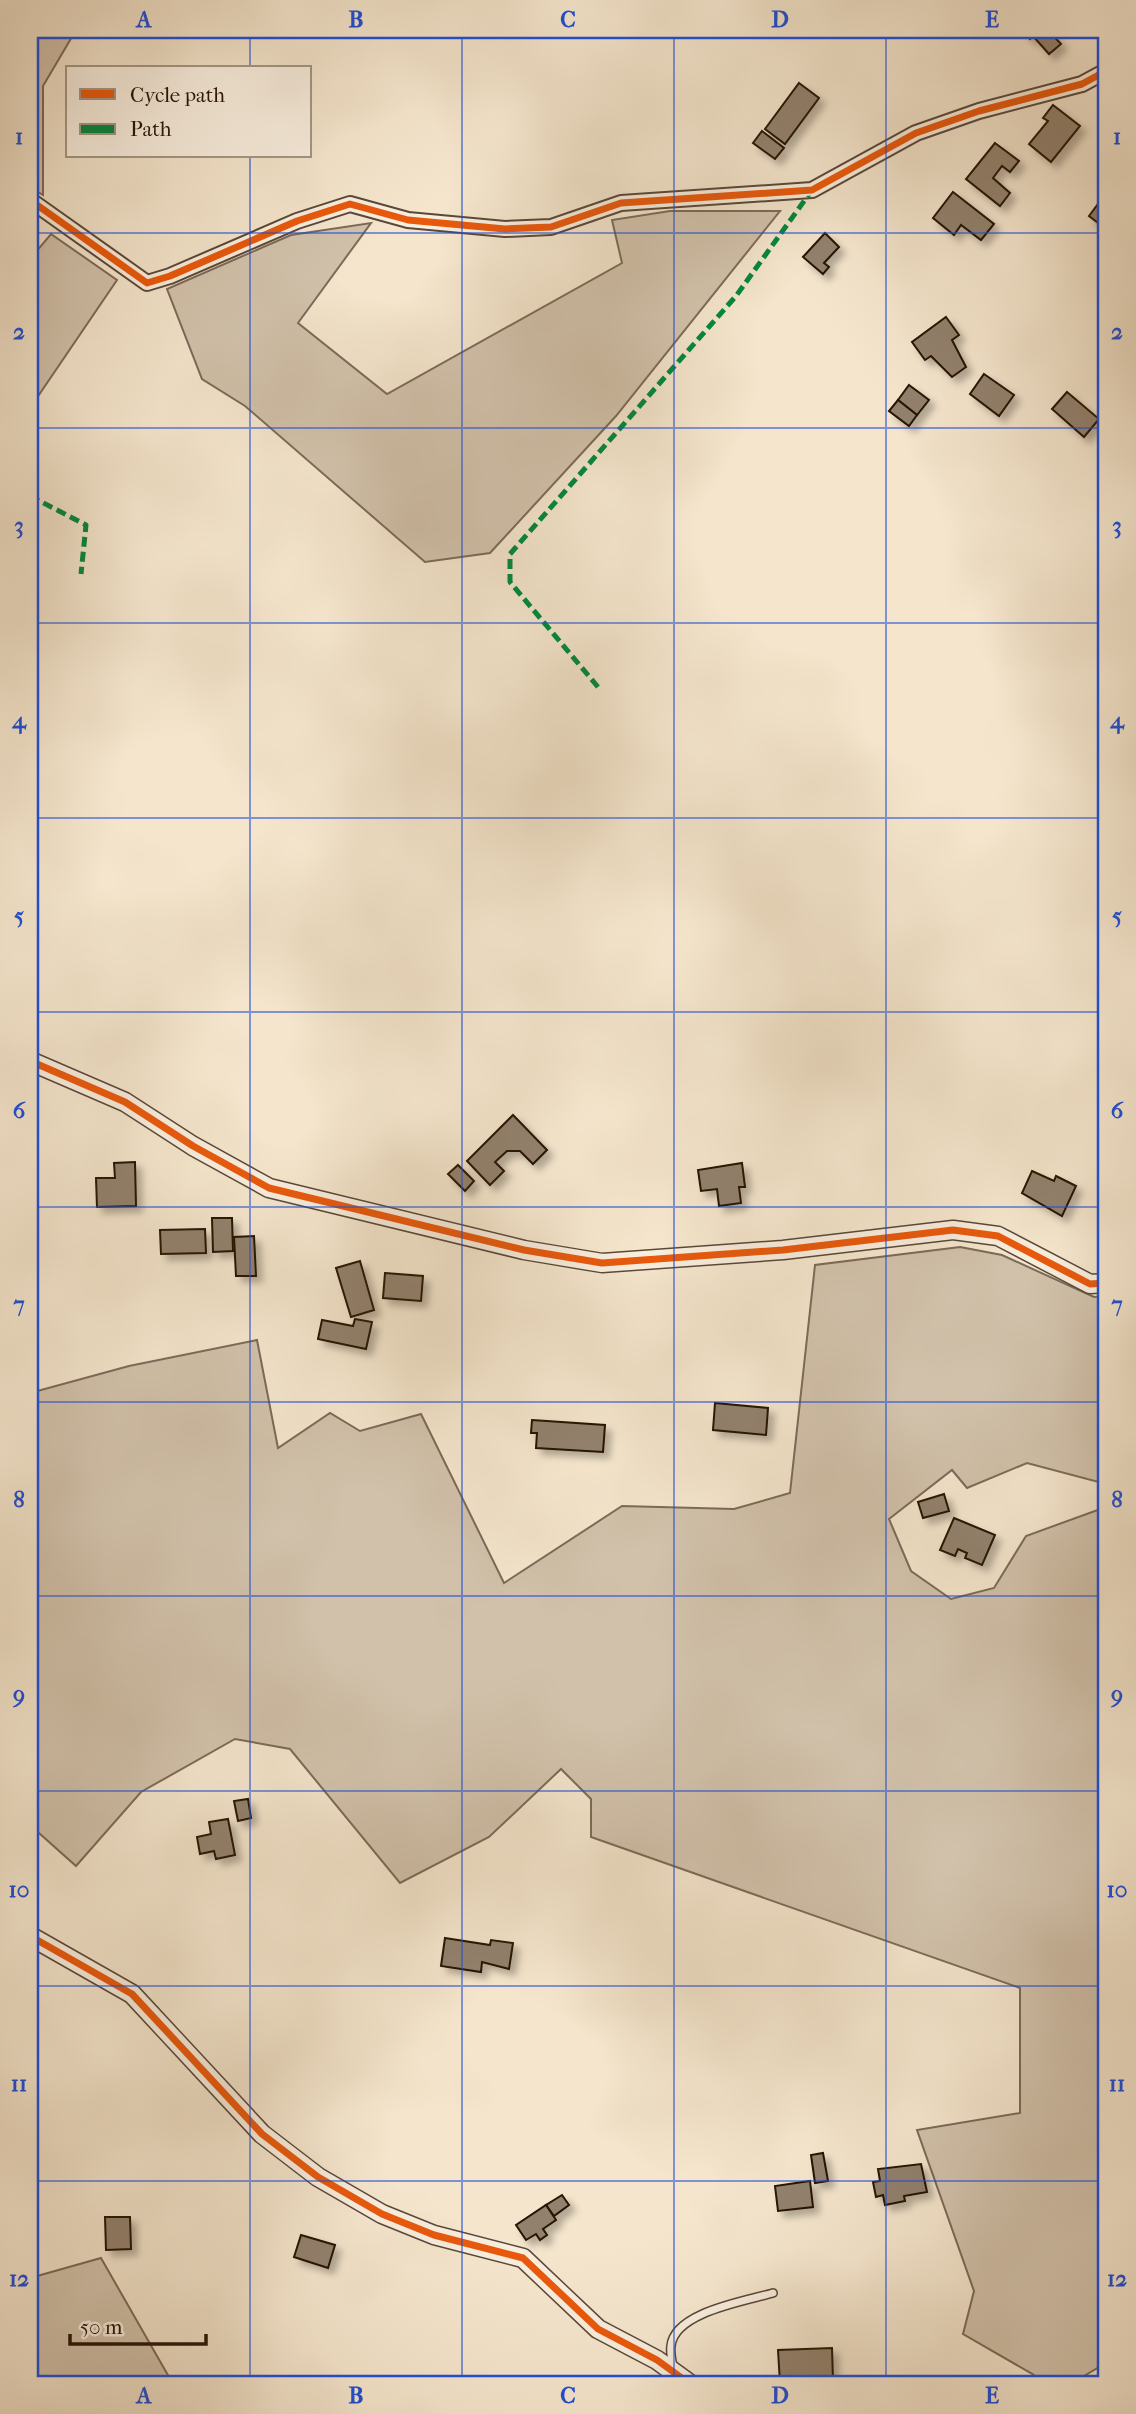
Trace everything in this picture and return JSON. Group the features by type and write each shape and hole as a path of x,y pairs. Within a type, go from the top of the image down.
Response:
{"street":[{"path":"30,200 147,283 170,276 297,221 350,204 408,220 505,229 551,227 621,203 812,191 916,133 979,111 1082,84 1106,71"},
{"path":"30,1061 125,1102 193,1146 269,1188 524,1250 602,1263 783,1250 953,1230 998,1236 1090,1284 1106,1283"},
{"path":"30,1936 132,1994 262,2134 318,2177 395,2219 434,2235 523,2258 598,2329 690,2384"}],"lane":[{"path":"673,2372 670,2344 682,2325 701,2313 773,2293"}],"shaded area":[{"path":"30,30 76,30 43,86 43,195 30,187"},
{"path":"670,211 780,211 616,416 490,553 425,562 245,406 202,379 167,289 291,235 371,223 298,323 387,394 622,263 612,220"},
{"path":"51,234 117,280 30,408 30,259"},
{"path":"960,1247 1002,1255 1094,1297 1106,1296 1106,1484 1027,1463 967,1488 952,1470 889,1519 911,1571 951,1599 994,1588 1026,1536 1106,1507 1106,2363 1079,2379 1081,2384 1038,2384 1034,2375 963,2334 974,2291 917,2130 1020,2113 1020,1988 591,1837 591,1799 561,1769 489,1837 400,1883 290,1749 235,1739 141,1792 76,1866 30,1825 30,1393 129,1366 257,1340 278,1448 330,1413 360,1431 421,1414 504,1583 622,1506 734,1509 790,1493 815,1265"},
{"path":"101,2258 173,2384 30,2384 30,2278"}],"building":[{"path":"1022,30 1048,30 1061,44 1049,54 1033,36 1030,39"},
{"path":"799,83 819,98 785,144 765,129"},
{"path":"1053,105 1080,126 1051,162 1029,144 1048,121 1043,118"},
{"path":"762,131 784,148 775,159 753,143"},
{"path":"995,143 1019,161 1010,172 1002,166 993,178 1010,193 1000,206 966,179"},
{"path":"953,192 994,224 981,240 961,225 954,235 933,218"},
{"path":"1098,204 1106,210 1106,229 1089,216"},
{"path":"825,233 839,247 824,263 829,267 823,274 803,257"},
{"path":"946,317 959,335 952,340 966,367 952,377 931,356 925,360 912,342"},
{"path":"984,374 1014,395 999,416 970,394"},
{"path":"909,385 929,400 917,415 898,400"},
{"path":"1067,392 1099,419 1084,437 1052,409"},
{"path":"898,400 917,415 909,426 889,411"},
{"path":"513,1115 547,1150 533,1164 520,1151 507,1151 495,1162 504,1171 490,1185 467,1161"},
{"path":"135,1162 136,1206 97,1207 96,1178 115,1178 114,1163"},
{"path":"742,1163 745,1187 739,1187 741,1203 719,1206 717,1189 701,1191 698,1170"},
{"path":"458,1165 474,1181 465,1191 448,1174"},
{"path":"1032,1171 1054,1181 1056,1176 1076,1186 1062,1216 1022,1193"},
{"path":"212,1218 232,1218 233,1251 213,1252"},
{"path":"205,1229 206,1253 161,1254 160,1230"},
{"path":"254,1236 256,1276 236,1276 234,1237"},
{"path":"360,1261 374,1310 351,1317 336,1268"},
{"path":"385,1273 423,1276 421,1301 383,1298"},
{"path":"355,1319 372,1322 366,1349 318,1339 322,1320 353,1326"},
{"path":"715,1403 768,1408 766,1435 713,1430"},
{"path":"532,1420 605,1425 603,1452 536,1448 537,1433 531,1433"},
{"path":"944,1494 949,1511 923,1518 918,1502"},
{"path":"954,1518 995,1535 982,1565 965,1558 967,1553 958,1549 955,1556 940,1550"},
{"path":"248,1799 251,1818 238,1821 234,1801"},
{"path":"228,1819 235,1855 216,1859 214,1851 200,1854 197,1837 211,1834 209,1822"},
{"path":"445,1938 490,1945 491,1940 513,1943 509,1969 482,1962 481,1972 441,1966"},
{"path":"823,2153 828,2181 815,2183 811,2155"},
{"path":"921,2164 927,2192 904,2196 905,2201 885,2205 883,2195 876,2197 873,2182 880,2181 878,2169"},
{"path":"810,2181 813,2207 778,2211 775,2186"},
{"path":"562,2195 569,2205 554,2216 546,2205"},
{"path":"546,2205 556,2220 543,2229 547,2235 540,2240 536,2234 526,2240 516,2225"},
{"path":"105,2217 130,2217 131,2249 106,2250"},
{"path":"301,2235 335,2245 328,2268 294,2257"},
{"path":"832,2348 833,2380 780,2383 778,2350"}],"marked path":[{"path":"598,687 510,582 510,554 736,296 812,190"},
{"path":"30,496 86,525 81,574"}],"cycle path":[{"path":"30,200 147,283 170,276 297,221 350,204 408,220 505,229 551,227 621,203 812,190 916,133 979,111 1082,84 1106,71"},
{"path":"30,1061 125,1102 193,1146 269,1188 524,1250 602,1263 783,1250 953,1230 998,1236 1090,1284 1106,1283"},
{"path":"30,1936 132,1994 262,2134 318,2177 382,2214 434,2235 523,2258 598,2329 657,2360 690,2384"}]}
